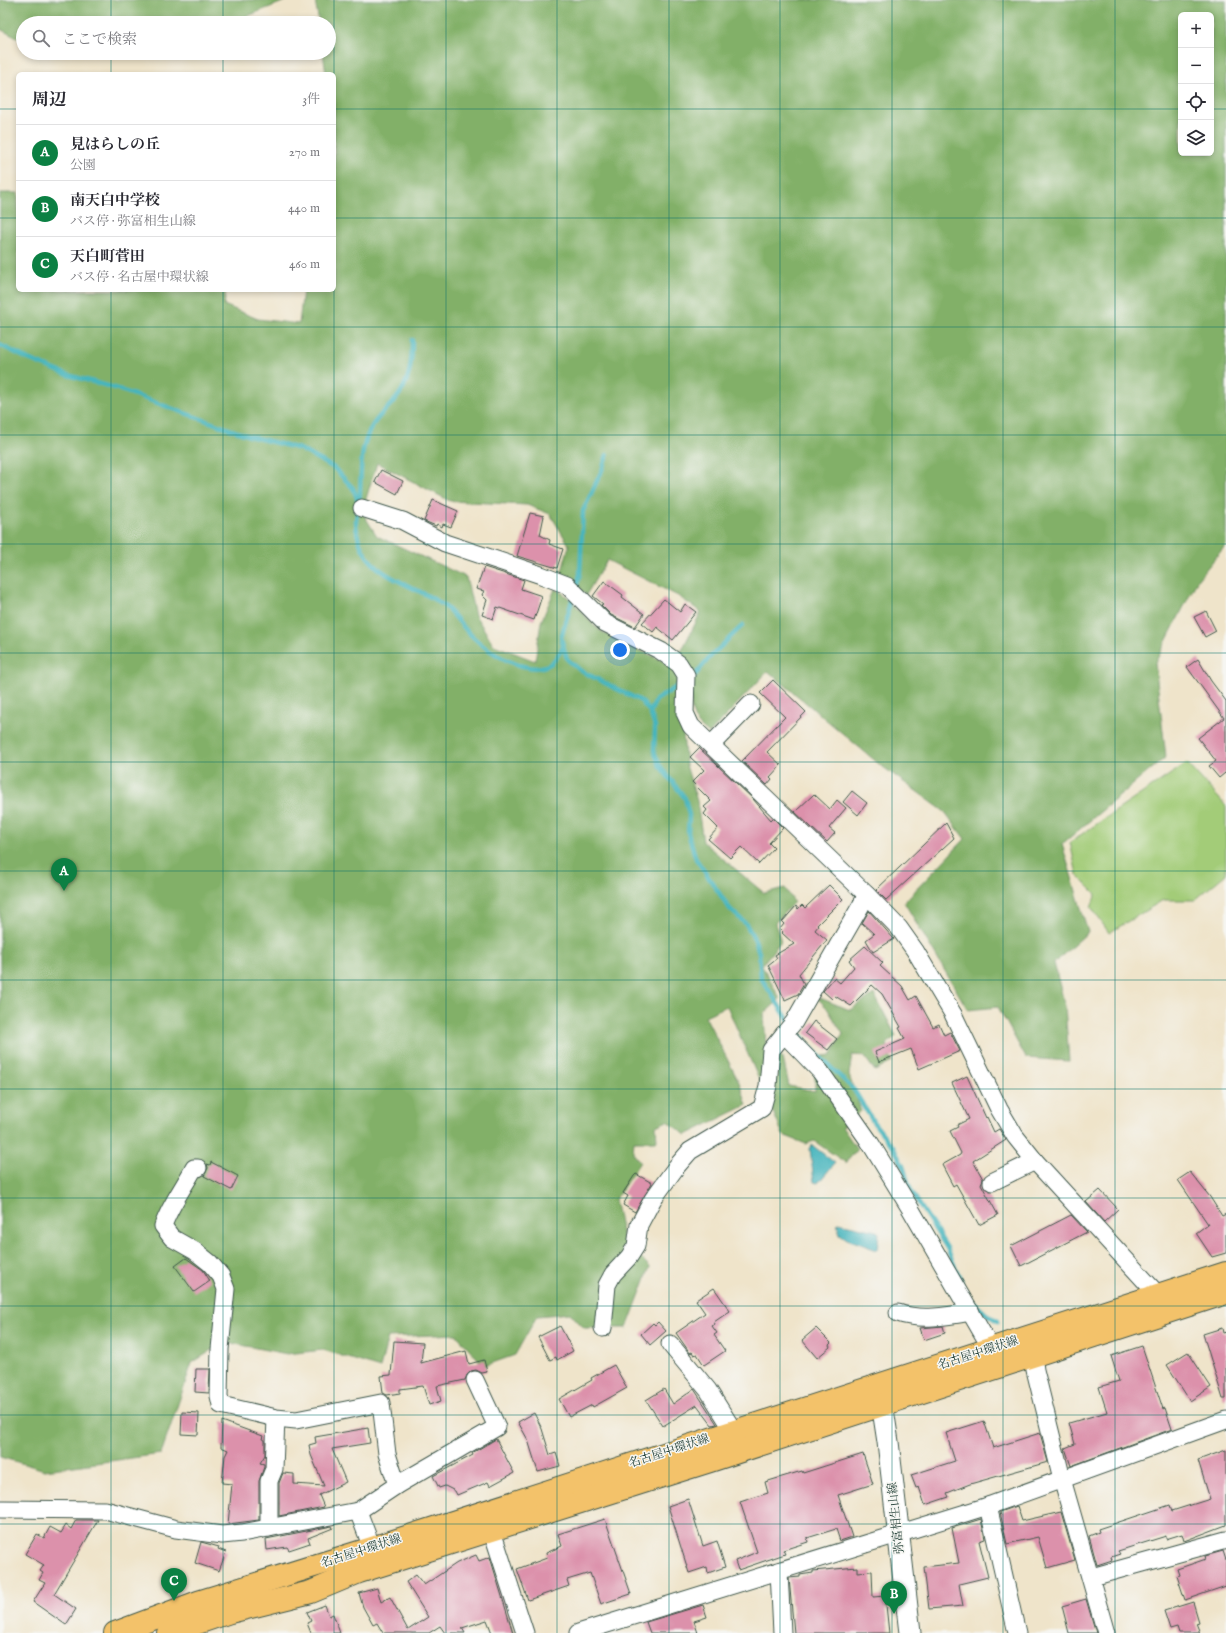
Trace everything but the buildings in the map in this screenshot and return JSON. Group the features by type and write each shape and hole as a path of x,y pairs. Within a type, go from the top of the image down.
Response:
{"main road":[{"name":"名古屋中環状線","path":"168,1633 230,1612 311,1592 359,1572 492,1531 882,1393 991,1348 1226,1274"},
{"name":"名古屋中環状線","path":"115,1633 198,1602 372,1548 733,1430 1033,1355 1226,1293"}],"street":[{"path":"362,508 403,521 445,543 567,585 605,623 660,651 679,664 686,675 685,713 691,726 867,895 899,928 916,952 952,1014 999,1110 1015,1136 1035,1161 1158,1296"},
{"path":"711,746 751,704"},
{"path":"603,1328 607,1285 613,1274 629,1257 636,1246 639,1225 653,1199 690,1151 762,1108 768,1086 771,1050 794,1022 867,895"},
{"path":"784,1034 820,1071 846,1106 910,1208 991,1348"},
{"path":"992,1182 1035,1161"},
{"path":"198,1168 194,1168 180,1194 169,1209 163,1226 172,1238 195,1251 210,1263 221,1276 226,1290 220,1350 219,1396 221,1405 276,1418 296,1420 381,1403 386,1454 397,1485"},
{"path":"898,1313 911,1318 955,1315 971,1312"},
{"path":"670,1344 708,1390 733,1430"},
{"path":"1033,1355 1035,1370 1062,1479 1092,1578 1106,1633"},
{"path":"0,1509 105,1510 176,1529 222,1535 269,1528 358,1511 397,1485 497,1427 475,1380"},
{"name":"弥富相生山線","path":"882,1393 910,1633"},
{"path":"269,1528 269,1481 274,1469 276,1418"},
{"path":"578,1633 988,1506 1226,1420"},
{"path":"988,1506 1017,1633"},
{"path":"358,1511 372,1548"},
{"path":"492,1531 525,1633"},
{"path":"1092,1578 1226,1540"},
{"path":"779,1571 782,1633"}],"green space":[{"path":"0,0 288,0 248,16 16,16 16,37 0,29"},
{"path":"315,0 1226,0 1226,545 1198,579 1155,663 1166,757 1062,844 1088,932 1054,963 1065,1006 1069,1061 1026,1058 998,1007 968,1010 904,902 965,839 945,812 879,764 768,671 709,734 697,723 693,713 691,705 690,670 687,661 681,652 701,612 678,596 607,560 586,595 561,575 569,545 550,514 527,505 450,501 377,463 362,512 377,536 466,577 475,615 494,645 535,661 541,622 555,589 568,597 601,631 665,662 673,668 678,682 686,765 697,801 703,842 764,893 785,888 794,902 775,923 781,941 762,965 780,999 764,1014 766,1047 783,1058 789,1086 815,1091 815,1057 831,1055 843,1034 827,1008 815,996 850,1010 874,994 896,1036 886,1045 892,1062 875,1071 864,1056 852,1055 849,1075 861,1111 842,1127 857,1149 846,1163 814,1141 806,1144 783,1135 727,1006 705,1016 739,1082 747,1105 686,1135 667,1121 656,1126 657,1141 634,1141 633,1153 640,1162 615,1200 624,1241 650,1267 627,1328 584,1328 570,1313 537,1316 515,1355 484,1366 456,1334 388,1337 380,1368 323,1350 287,1354 225,1342 192,1363 161,1454 45,1470 0,1457 0,193 16,193 16,292 226,292 224,305 258,319 299,324 303,292 336,292 336,72 326,72 324,60 336,60 336,16 318,16"},
{"path":"1187,763 1226,806 1226,874 1195,900 1163,900 1109,933 1091,907 1096,894 1077,875 1070,842"}],"water":[{"path":"812,1145 835,1163 818,1183 814,1182 810,1149"},
{"path":"839,1223 877,1231 879,1233 877,1250 847,1239 840,1234 837,1224"}],"waterway":[{"path":"412,340 411,364 404,387 395,400 372,425 366,439 362,457 360,495 356,522 359,540 366,554 375,565 387,574 443,605 479,642 508,661 519,665 541,667 552,663 563,647"},
{"path":"0,345 28,359 68,375 115,388 249,436 300,449 334,468 353,488 358,501"},
{"path":"576,588 580,574 583,511 602,470 607,455"},
{"path":"573,597 561,638 567,659 581,671 641,701 650,712 655,727 654,751 660,766 685,798 689,815 688,833 696,859 730,909 746,924 755,940 759,953 761,978 789,1021"},
{"path":"691,678 743,625"},
{"path":"650,712 656,700 681,684"},
{"path":"798,1032 809,1046 854,1090 874,1123 893,1147 903,1166 911,1191 947,1248 961,1281"},
{"path":"974,1303 986,1314 998,1321"}],"place":[{"name":"見はらしの丘","path":"64,891"},
{"name":"天白町菅田","path":"174,1601"},
{"name":"南天白中学校","path":"894,1614"}]}
